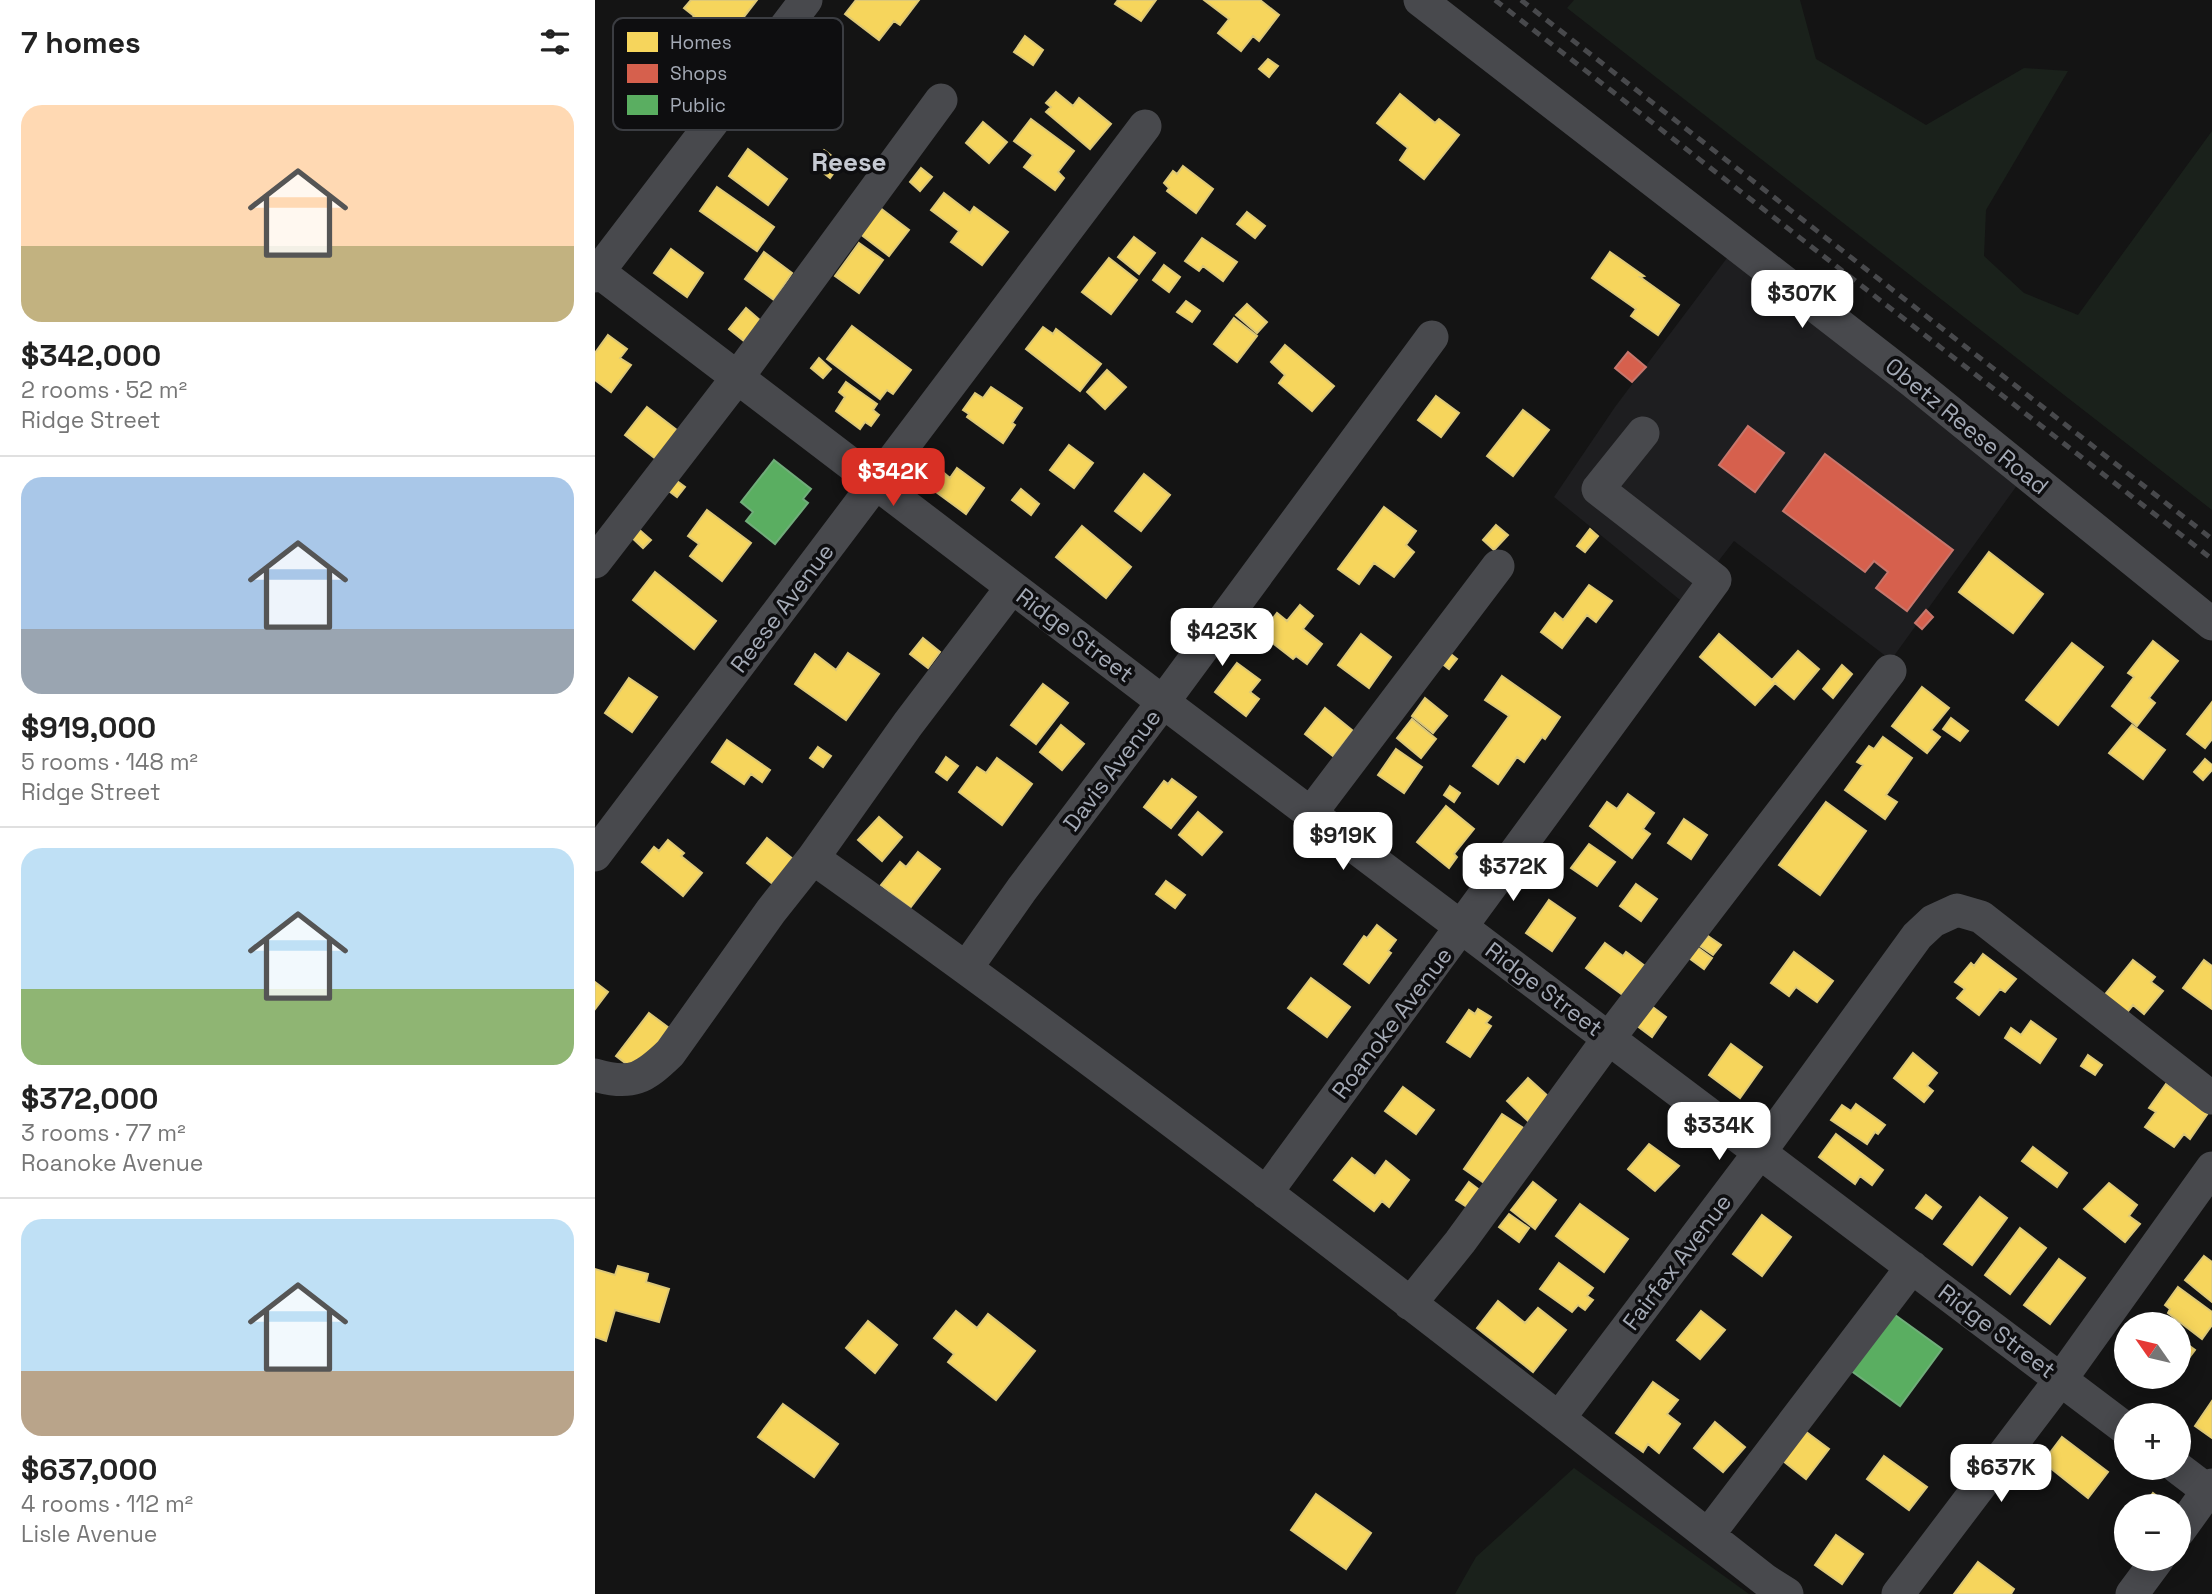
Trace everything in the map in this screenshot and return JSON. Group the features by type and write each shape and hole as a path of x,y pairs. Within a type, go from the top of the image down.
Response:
{"street":[{"path":"792,18 806,0"},
{"name":"Obetz Reese Road","path":"1420,0 1912,381 2212,624"},
{"path":"595,562 737,378 941,100"},
{"name":"Reese Avenue","path":"595,855 1145,126"},
{"path":"596,272 706,130"},
{"name":"Ridge Street","path":"596,272 2114,1420"},
{"name":"Davis Avenue","path":"967,967 1432,337"},
{"name":"Roanoke Avenue","path":"1266,1193 1715,580 1598,489 1643,433"},
{"path":"1311,813 1497,566"},
{"path":"595,1075 612,1080 633,1081 652,1071 670,1053 908,724 1012,587"},
{"path":"1409,1304 1460,1242 1609,1038 1890,671"},
{"path":"813,858 967,967 1559,1418 1765,1580 1787,1594"},
{"name":"Fairfax Avenue","path":"1559,1418 1761,1152 1917,936 1933,922 1957,910 1981,917 2212,1098"},
{"path":"1898,1594 2061,1379 2212,1168"},
{"path":"1708,1535 1912,1267"},
{"path":"2191,1477 2211,1490 2191,1516"},
{"path":"2132,1594 2149,1571"}],"shaded area":[{"path":"1574,0 1800,0 1816,59 1926,125 2024,68 2068,71 1986,210 1984,256 2024,293 2078,315 2212,131 2212,510 1567,8"},
{"path":"1730,254 2018,484 1891,660 1734,541 1685,604 1554,497 1615,407"},
{"path":"1574,1468 1749,1594 1455,1594 1476,1557"}],"building: Homes":[{"path":"691,0 757,0 743,18 692,18 694,16 684,8"},
{"path":"856,0 919,0 900,25 894,21 879,40 845,14"},
{"path":"1118,0 1156,0 1141,21 1115,4"},
{"path":"1204,0 1260,0 1279,15 1259,41 1253,36 1241,51 1218,33 1229,19"},
{"path":"1025,36 1043,50 1033,65 1014,52"},
{"path":"1268,59 1278,66 1269,77 1259,69"},
{"path":"1056,92 1073,106 1079,98 1111,124 1090,149 1046,112 1051,107 1046,103"},
{"path":"1400,94 1435,123 1439,119 1459,135 1424,179 1400,160 1408,148 1377,123"},
{"path":"1031,119 1074,151 1058,172 1064,178 1055,190 1024,167 1033,155 1014,141"},
{"path":"983,122 1007,142 989,163 966,143"},
{"path":"748,149 787,179 768,205 729,176"},
{"path":"824,150 841,163 830,178 812,164"},
{"path":"1183,166 1213,189 1196,213 1167,191 1169,188 1164,183 1173,171 1177,174"},
{"path":"921,168 932,177 920,191 910,182"},
{"path":"717,187 774,227 757,251 700,211"},
{"path":"944,193 970,213 974,207 1008,232 982,265 951,242 959,231 931,210"},
{"path":"879,207 909,230 889,256 859,233"},
{"path":"1247,212 1265,226 1255,238 1237,224"},
{"path":"1134,237 1155,253 1139,274 1118,257"},
{"path":"1202,238 1237,262 1223,281 1203,266 1199,271 1185,261"},
{"path":"859,243 883,260 859,293 835,276"},
{"path":"671,249 703,273 687,297 654,273"},
{"path":"764,252 792,273 774,300 745,279"},
{"path":"1610,252 1679,305 1658,335 1631,316 1636,309 1592,278"},
{"path":"1109,258 1137,280 1111,314 1082,292"},
{"path":"1164,265 1180,277 1169,292 1153,280"},
{"path":"1186,301 1200,311 1192,322 1177,312"},
{"path":"1247,304 1267,322 1257,333 1236,315"},
{"path":"746,308 761,321 744,341 729,329"},
{"path":"1234,318 1257,336 1237,362 1214,344"},
{"path":"852,326 911,370 893,394 887,390 880,399 827,359"},
{"path":"1043,327 1053,334 1056,329 1101,364 1080,391 1026,349"},
{"path":"608,335 627,349 620,358 631,365 611,392 595,380 595,353"},
{"path":"1285,345 1334,386 1312,411 1279,383 1285,375 1271,362"},
{"path":"819,358 831,369 823,378 811,368"},
{"path":"1107,370 1126,387 1105,409 1087,392"},
{"path":"846,382 877,404 873,410 879,415 871,426 865,422 860,429 836,411 845,397 839,392"},
{"path":"991,387 1022,408 1003,443 967,417 969,414 963,410 975,393 983,398"},
{"path":"1436,396 1459,413 1441,437 1418,420"},
{"path":"647,407 678,431 656,459 625,435"},
{"path":"1523,410 1549,430 1513,476 1487,456"},
{"path":"1069,445 1093,463 1074,488 1050,470"},
{"path":"957,468 984,488 966,514 932,489 944,473 950,478"},
{"path":"1144,474 1170,495 1141,531 1115,511"},
{"path":"673,478 685,487 677,497 665,488"},
{"path":"1021,489 1039,504 1031,515 1012,500"},
{"path":"1384,507 1416,531 1406,545 1414,552 1394,577 1374,563 1359,584 1338,569"},
{"path":"707,510 751,543 722,581 690,556 699,544 688,536"},
{"path":"1496,525 1508,535 1494,550 1483,540"},
{"path":"635,526 651,540 643,548 628,534"},
{"path":"1082,526 1131,567 1106,598 1056,557"},
{"path":"1590,529 1598,536 1585,552 1577,546"},
{"path":"1989,552 2043,594 2013,633 1959,592"},
{"path":"655,572 716,621 694,649 633,600"},
{"path":"1589,585 1612,601 1596,622 1587,615 1562,648 1541,632 1555,613 1563,620"},
{"path":"1300,605 1313,616 1303,629 1322,644 1307,664 1296,656 1293,659 1261,634 1277,613 1287,621"},
{"path":"1361,634 1391,657 1369,688 1338,665"},
{"path":"1719,634 1772,680 1798,651 1819,669 1794,699 1775,683 1755,705 1700,657"},
{"path":"923,638 940,652 928,668 910,654"},
{"path":"2153,641 2178,661 2149,698 2155,703 2137,726 2112,706 2134,677 2128,673"},
{"path":"2072,643 2103,667 2058,725 2026,700"},
{"path":"1443,648 1457,659 1449,669 1435,658"},
{"path":"848,653 879,674 846,720 795,684 815,654 836,670"},
{"path":"1237,663 1260,680 1250,692 1259,699 1246,716 1215,692"},
{"path":"1842,665 1852,674 1833,698 1823,689"},
{"path":"1502,676 1560,717 1524,762 1517,757 1498,784 1473,766 1509,716 1485,700"},
{"path":"629,678 657,697 632,732 605,713"},
{"path":"1043,684 1068,703 1036,744 1011,725"},
{"path":"1922,687 1949,708 1931,730 1940,737 1927,753 1892,726"},
{"path":"1425,698 1447,716 1433,733 1412,716"},
{"path":"2212,702 2212,739 2205,748 2187,734"},
{"path":"1325,708 1353,731 1333,756 1305,734"},
{"path":"1951,718 1968,731 1960,741 1943,729"},
{"path":"1412,719 1436,739 1421,758 1397,738"},
{"path":"1061,725 1084,744 1062,770 1040,752"},
{"path":"2132,725 2165,750 2143,779 2109,753"},
{"path":"1883,737 1912,758 1886,795 1897,802 1885,819 1845,790 1863,765 1857,762 1869,746 1874,749"},
{"path":"727,740 770,770 762,782 751,774 744,784 712,762"},
{"path":"818,747 831,756 823,767 810,758"},
{"path":"1396,749 1422,767 1404,793 1378,775"},
{"path":"946,757 958,766 947,780 936,772"},
{"path":"997,758 1032,784 1002,825 959,792 977,767 986,773"},
{"path":"2205,759 2212,765 2212,770 2203,780 2194,772"},
{"path":"1172,779 1196,797 1171,828 1144,807 1164,781 1168,784"},
{"path":"1450,786 1460,793 1454,802 1444,795"},
{"path":"1628,794 1654,813 1643,829 1650,834 1632,858 1590,826 1607,802 1617,809"},
{"path":"1826,802 1866,831 1820,895 1779,865"},
{"path":"1446,806 1474,829 1454,854 1457,857 1449,868 1417,842"},
{"path":"1198,812 1222,832 1202,855 1179,835"},
{"path":"879,817 902,837 882,861 858,840"},
{"path":"1684,819 1707,835 1691,859 1668,843"},
{"path":"767,838 794,860 774,885 747,863"},
{"path":"668,840 684,853 681,856 702,873 683,896 642,862 654,847 659,851"},
{"path":"1589,844 1615,862 1597,886 1571,868"},
{"path":"918,852 940,869 910,908 881,885 900,862 906,867"},
{"path":"1166,881 1185,895 1175,908 1156,894"},
{"path":"1636,884 1657,899 1641,921 1620,906"},
{"path":"1549,900 1575,918 1552,951 1526,933"},
{"path":"1377,925 1396,940 1388,951 1391,953 1369,983 1344,964 1364,936 1367,938"},
{"path":"1708,936 1721,945 1713,955 1700,946"},
{"path":"1605,943 1623,956 1626,952 1649,969 1627,998 1586,968"},
{"path":"1697,947 1712,958 1704,969 1689,958"},
{"path":"1794,952 1833,981 1817,1002 1796,987 1789,996 1771,983"},
{"path":"1983,954 2016,979 2005,992 2000,989 1979,1015 1957,998 1965,989 1955,982 1971,963 1974,966"},
{"path":"2133,960 2155,977 2151,982 2163,991 2144,1014 2133,1005 2120,1021 2098,1003"},
{"path":"2204,960 2212,966 2212,1009 2183,988"},
{"path":"1311,978 1350,1007 1327,1037 1288,1008"},
{"path":"595,982 608,992 595,1009"},
{"path":"1646,1002 1666,1017 1652,1037 1632,1022"},
{"path":"1478,1009 1491,1017 1486,1023 1491,1026 1470,1057 1447,1042 1469,1010 1475,1014"},
{"path":"649,1013 669,1028 636,1071 616,1056"},
{"path":"2031,1021 2056,1039 2040,1063 2005,1038 2011,1028 2021,1035"},
{"path":"1731,1044 1762,1067 1740,1098 1709,1075"},
{"path":"1913,1053 1937,1073 1927,1086 1933,1091 1924,1102 1894,1078"},
{"path":"2088,1055 2102,1065 2095,1075 2081,1066"},
{"path":"1528,1078 1549,1097 1528,1121 1507,1101"},
{"path":"2166,1084 2208,1113 2190,1139 2184,1134 2174,1147 2145,1127 2156,1112 2149,1108"},
{"path":"1403,1087 1434,1110 1416,1134 1385,1111"},
{"path":"1856,1104 1885,1125 1878,1134 1875,1132 1867,1144 1831,1120 1842,1105 1851,1111"},
{"path":"1502,1114 1528,1131 1490,1187 1464,1169"},
{"path":"1836,1134 1883,1170 1872,1185 1860,1176 1855,1184 1819,1157"},
{"path":"1649,1144 1679,1166 1655,1191 1628,1169"},
{"path":"2033,1147 2067,1173 2057,1187 2022,1161"},
{"path":"1352,1158 1375,1176 1386,1161 1409,1180 1389,1207 1382,1201 1374,1211 1334,1180"},
{"path":"1469,1182 1482,1192 1470,1209 1456,1200"},
{"path":"1533,1182 1556,1200 1535,1229 1511,1210"},
{"path":"2109,1183 2137,1205 2129,1216 2140,1224 2125,1242 2084,1209"},
{"path":"1926,1195 1941,1207 1932,1219 1916,1208"},
{"path":"1980,1197 2007,1218 1972,1265 1944,1244"},
{"path":"1580,1204 1628,1239 1604,1272 1556,1236"},
{"path":"1509,1214 1529,1228 1519,1242 1499,1227"},
{"path":"1762,1215 1791,1237 1762,1276 1733,1254"},
{"path":"2020,1228 2046,1248 2010,1294 1985,1275"},
{"path":"2204,1256 2212,1262 2212,1302 2185,1280"},
{"path":"2059,1259 2085,1278 2050,1324 2024,1305"},
{"path":"1559,1263 1593,1288 1587,1296 1593,1300 1585,1310 1578,1305 1572,1312 1540,1289"},
{"path":"618,1266 648,1274 646,1282 669,1289 659,1322 615,1310 606,1341 595,1337 595,1269 615,1275"},
{"path":"2178,1287 2212,1312 2212,1325 2202,1339 2191,1331 2191,1312 2168,1312 2170,1309 2165,1305"},
{"path":"1498,1301 1525,1323 1538,1308 1566,1330 1533,1372 1477,1328"},
{"path":"956,1311 977,1328 988,1314 1035,1351 996,1400 948,1362 954,1354 934,1338"},
{"path":"1701,1311 1725,1330 1700,1359 1677,1340"},
{"path":"868,1321 897,1345 875,1373 846,1348"},
{"path":"1653,1382 1678,1400 1667,1414 1680,1424 1659,1453 1648,1444 1643,1452 1616,1433"},
{"path":"2212,1401 2212,1438 2195,1426"},
{"path":"783,1404 838,1444 814,1477 758,1437"},
{"path":"1715,1422 1745,1447 1723,1472 1694,1448"},
{"path":"1805,1431 1829,1449 1806,1479 1782,1460"},
{"path":"2062,1437 2108,1472 2088,1498 2043,1462"},
{"path":"1884,1456 1927,1487 1909,1510 1867,1479"},
{"path":"1316,1494 1371,1533 1346,1569 1291,1530"},
{"path":"1836,1535 1863,1554 1842,1584 1815,1565"},
{"path":"1978,1562 2014,1589 2011,1594 1954,1594"}],"building: Shops":[{"path":"1628,352 1646,367 1632,382 1615,368"},
{"path":"1748,426 1784,453 1755,492 1719,465"},
{"path":"1825,454 1953,550 1907,611 1876,588 1888,572 1874,561 1865,572 1783,511"},
{"path":"1926,610 1933,617 1922,629 1915,623"}],"building: Public":[{"path":"774,460 811,489 803,499 808,503 775,544 746,521 753,512 741,502"},
{"path":"1891,1312 1942,1349 1900,1406 1850,1370"}],"railway":[{"path":"1495,0 2212,559"},
{"path":"1521,0 2212,539"}],"district":[{"name":"Reese","path":"849,162"}]}
